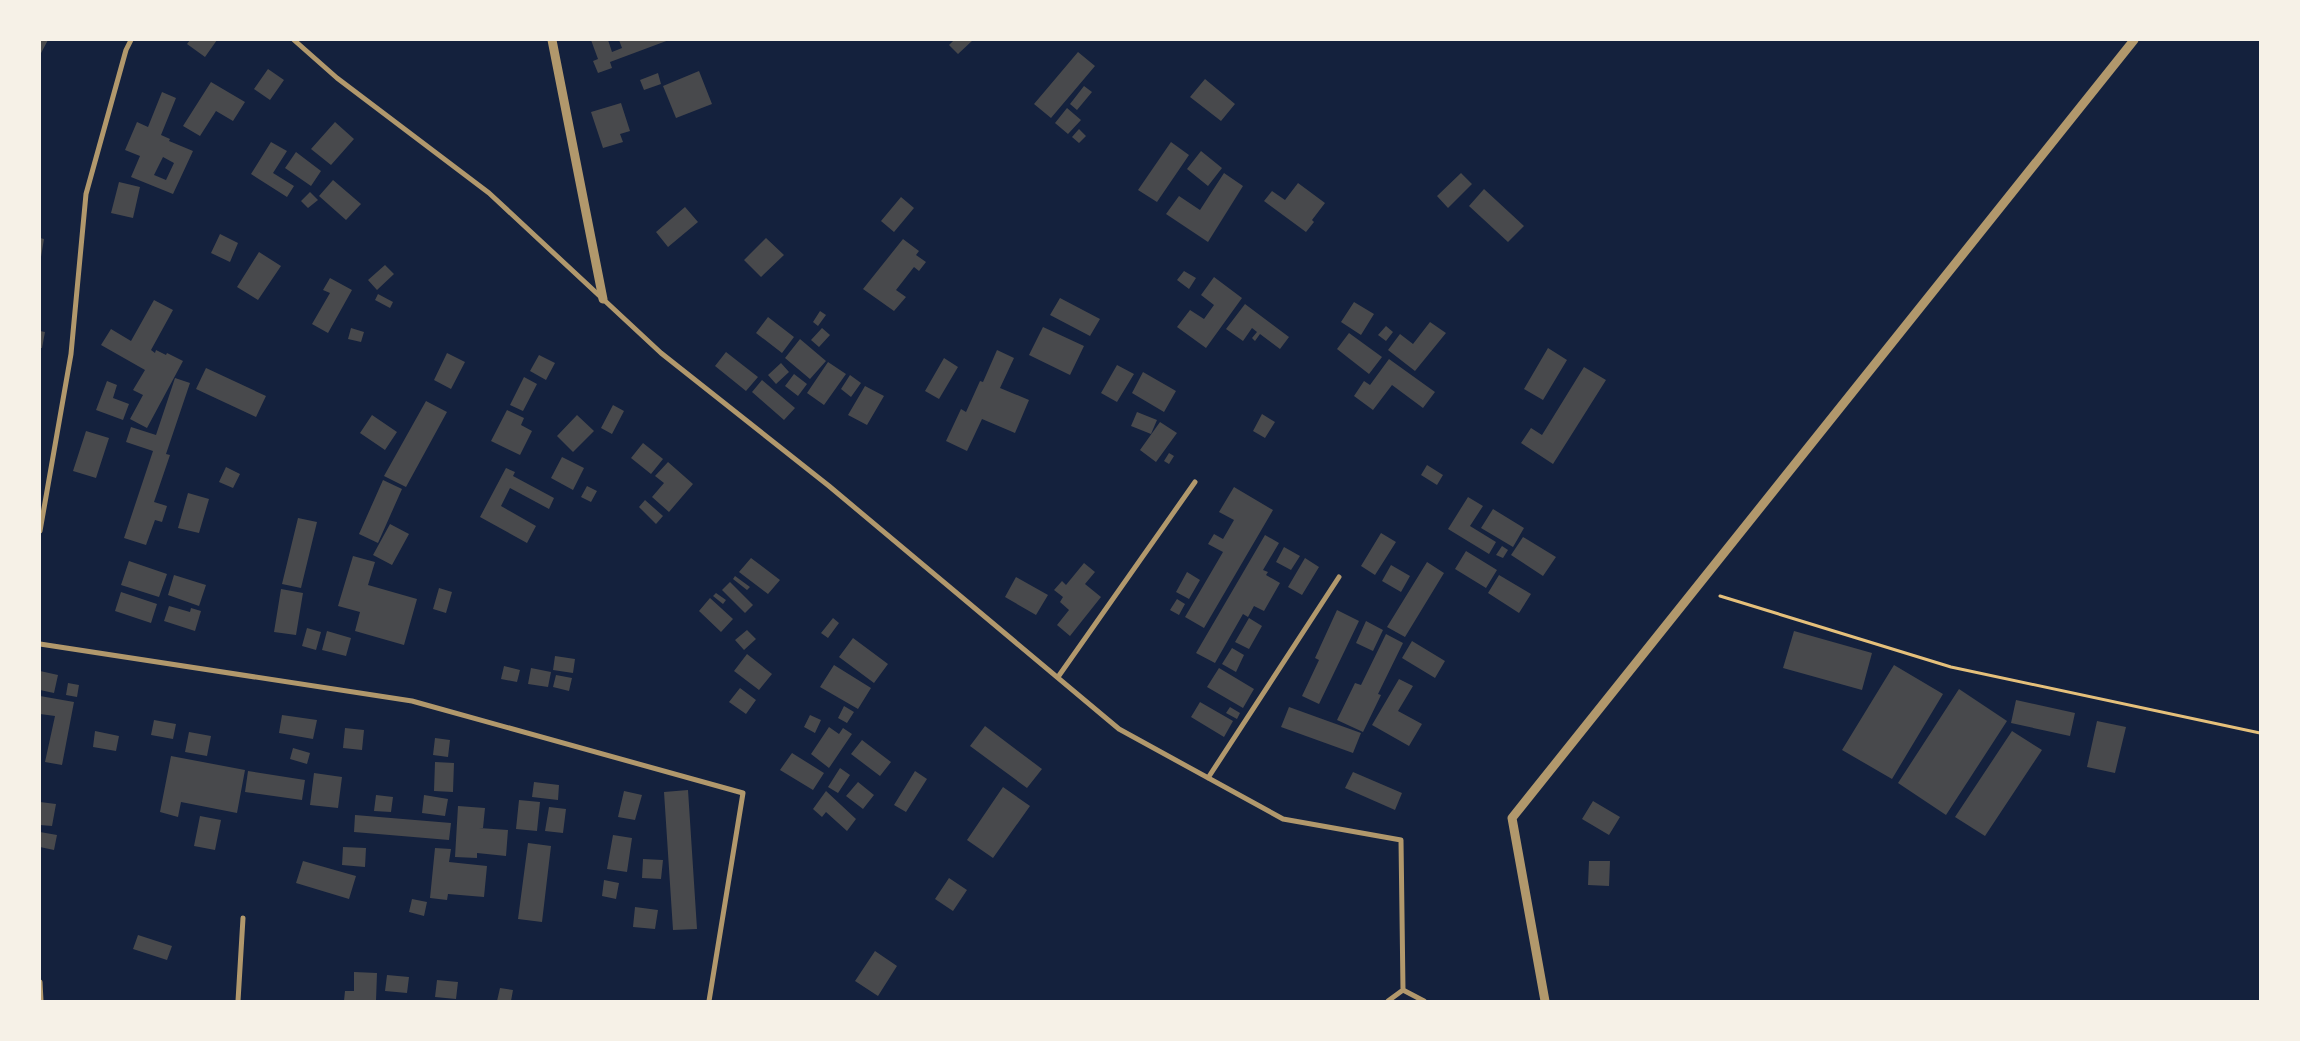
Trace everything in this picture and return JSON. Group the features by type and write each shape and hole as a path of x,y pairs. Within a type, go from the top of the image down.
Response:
{"street":[{"path":"40,530 71,354 86,194 126,50 131,40"},
{"path":"294,40 337,78 489,193 661,353 829,486 1119,729 1283,819 1401,840 1403,990"},
{"path":"552,40 603,299"},
{"path":"1545,1001 1512,818 2134,40"},
{"path":"1058,677 1195,482"},
{"path":"1208,778 1339,577"},
{"path":"40,644 412,701 743,792 709,1001"},
{"path":"238,1001 243,918"},
{"path":"40,982 41,1001"},
{"path":"1388,1001 1403,990"},
{"path":"1403,990 1424,1001"}],"path":[{"path":"1696,588 1951,667 2260,733"}],"building":[{"path":"40,40 48,40 40,55"},
{"path":"190,40 217,40 205,57 187,44"},
{"path":"591,40 608,40 612,52 622,48 619,40 669,40 610,62 612,68 598,73 593,61 598,59"},
{"path":"954,40 973,40 958,54 949,45"},
{"path":"1078,52 1095,66 1051,118 1034,104"},
{"path":"268,69 284,80 270,100 254,89"},
{"path":"699,71 712,104 676,118 663,86"},
{"path":"658,73 661,84 644,90 640,80"},
{"path":"1205,79 1235,104 1221,121 1190,97"},
{"path":"211,82 245,102 233,121 216,111 200,136 183,126"},
{"path":"1084,86 1092,92 1077,110 1070,104"},
{"path":"162,92 176,98 161,135 170,139 169,141 193,151 173,194 131,177 140,156 125,150 137,122 148,127","holes":["163,157 174,163 166,180 154,175"]},
{"path":"621,103 630,131 620,134 623,142 603,148 591,112"},
{"path":"1067,108 1081,120 1068,134 1055,123"},
{"path":"335,122 354,139 331,165 311,149"},
{"path":"1079,129 1086,136 1079,143 1072,137"},
{"path":"271,142 287,151 273,173 294,186 287,197 251,174"},
{"path":"1171,142 1189,155 1157,202 1138,190"},
{"path":"1201,151 1222,168 1208,186 1187,169"},
{"path":"296,152 321,171 311,186 285,168"},
{"path":"1224,173 1243,186 1208,242 1166,214 1179,196 1200,210"},
{"path":"1461,173 1472,184 1448,208 1437,196"},
{"path":"333,180 361,204 346,220 319,196"},
{"path":"119,182 140,187 133,218 111,213"},
{"path":"1298,183 1325,203 1312,220 1314,222 1306,232 1264,201 1272,191 1285,200"},
{"path":"1484,189 1524,226 1508,242 1469,206"},
{"path":"310,192 318,200 308,208 301,201"},
{"path":"901,197 914,208 894,232 881,221"},
{"path":"685,207 698,222 668,247 656,232"},
{"path":"220,234 238,243 230,262 211,253"},
{"path":"40,238 44,239 41,257 40,257"},
{"path":"766,238 784,255 761,277 744,260"},
{"path":"903,239 919,251 916,255 926,262 919,271 914,267 896,290 906,297 894,311 863,289"},
{"path":"259,252 281,266 258,300 237,287"},
{"path":"385,265 394,274 377,290 368,280"},
{"path":"1184,271 1196,278 1189,289 1177,280"},
{"path":"1214,277 1242,298 1206,348 1177,327 1190,310 1204,319 1214,305 1201,295"},
{"path":"330,278 352,290 328,333 312,324 330,293 323,290"},
{"path":"378,294 393,302 390,308 375,300"},
{"path":"1060,298 1100,319 1090,336 1050,315"},
{"path":"154,300 173,310 151,350 155,353 156,350 166,355 167,353 183,361 147,428 130,419 143,395 133,390 145,370 101,345 111,329 131,341"},
{"path":"1354,302 1374,314 1361,335 1341,322"},
{"path":"1245,304 1289,337 1280,349 1260,334 1255,341 1252,338 1257,332 1252,328 1243,341 1226,329"},
{"path":"820,311 826,315 818,326 813,322"},
{"path":"768,317 794,337 782,353 756,333"},
{"path":"1430,322 1446,333 1415,371 1388,350 1400,334 1413,344"},
{"path":"1386,326 1393,332 1386,341 1378,335"},
{"path":"1043,327 1084,346 1070,375 1029,355"},
{"path":"351,328 364,332 361,342 348,339"},
{"path":"822,328 830,335 819,347 811,340"},
{"path":"40,331 45,332 42,348 40,348"},
{"path":"1349,333 1382,357 1369,374 1337,349"},
{"path":"800,339 826,361 810,379 785,358"},
{"path":"1548,348 1567,360 1543,400 1524,389"},
{"path":"997,350 1014,358 1000,388 1029,400 1015,433 982,419 967,451 946,441 961,409 966,412 980,381 983,382"},
{"path":"726,352 758,377 746,391 715,366"},
{"path":"447,353 465,362 451,389 434,380"},
{"path":"539,355 555,363 546,380 530,371"},
{"path":"944,358 958,367 939,399 925,391"},
{"path":"1389,359 1435,392 1423,408 1392,385 1373,410 1354,396 1364,381 1370,385"},
{"path":"828,362 846,374 824,405 807,393"},
{"path":"781,363 789,372 776,384 768,375"},
{"path":"1117,365 1134,374 1117,402 1101,393"},
{"path":"1584,367 1606,380 1553,464 1521,443 1531,428 1542,435"},
{"path":"206,368 266,396 256,417 196,389"},
{"path":"1143,372 1176,391 1164,412 1132,393"},
{"path":"794,374 807,384 798,396 785,386"},
{"path":"850,375 861,383 851,397 841,389"},
{"path":"524,377 537,384 523,411 510,405"},
{"path":"175,378 190,383 166,454 170,455 154,502 167,506 162,522 155,520 146,545 124,538 153,451 126,442 131,427 156,435"},
{"path":"762,380 795,408 784,420 752,392"},
{"path":"107,381 117,385 113,398 129,404 123,420 96,410"},
{"path":"865,386 884,396 867,425 848,415"},
{"path":"426,401 447,412 406,487 384,476"},
{"path":"613,405 624,411 612,434 601,428"},
{"path":"507,410 524,418 521,425 532,431 520,455 491,441"},
{"path":"1137,412 1157,420 1151,434 1131,426"},
{"path":"1262,414 1275,422 1265,438 1253,431"},
{"path":"372,415 397,432 385,450 360,433"},
{"path":"577,415 594,431 573,452 557,436"},
{"path":"1160,422 1177,433 1156,462 1140,450"},
{"path":"86,431 109,438 96,478 73,471"},
{"path":"643,443 663,459 651,474 631,458"},
{"path":"1169,453 1174,456 1169,464 1164,461"},
{"path":"562,457 584,468 573,490 551,478"},
{"path":"668,462 693,484 669,512 652,497 664,483 655,476"},
{"path":"1427,465 1443,475 1437,485 1421,475"},
{"path":"226,467 240,474 233,488 219,482"},
{"path":"506,468 515,472 513,476 554,498 549,509 510,488 501,506 536,526 527,543 480,517"},
{"path":"383,480 402,489 378,543 359,534"},
{"path":"587,486 597,491 591,502 581,497"},
{"path":"1234,487 1273,510 1204,628 1185,617 1223,552 1208,544 1214,534 1223,539 1234,520 1219,512"},
{"path":"188,493 209,499 199,533 178,528"},
{"path":"1468,497 1483,506 1470,526 1496,542 1489,554 1448,529"},
{"path":"645,500 663,516 656,524 639,507"},
{"path":"1493,509 1524,528 1513,547 1481,528"},
{"path":"298,518 317,522 301,588 282,584"},
{"path":"390,524 409,534 392,565 373,555"},
{"path":"1381,533 1396,542 1375,575 1361,566"},
{"path":"1265,535 1279,543 1263,570 1268,572 1266,575 1280,583 1264,611 1254,606 1248,617 1243,614 1215,663 1196,653"},
{"path":"1523,537 1556,557 1543,576 1511,555"},
{"path":"1502,546 1508,550 1503,558 1496,555"},
{"path":"1284,547 1300,556 1291,570 1276,562"},
{"path":"1466,551 1497,570 1486,588 1455,569"},
{"path":"353,556 375,562 368,585 417,599 404,645 355,631 360,612 338,606"},
{"path":"751,558 780,580 768,594 739,572"},
{"path":"1305,558 1319,567 1302,595 1288,587"},
{"path":"129,561 167,574 159,597 121,585"},
{"path":"1427,562 1444,573 1405,637 1387,627"},
{"path":"1084,563 1095,572 1085,584 1101,597 1070,636 1057,625 1069,610 1060,602 1063,597 1054,590 1062,581 1066,585"},
{"path":"1391,565 1410,576 1401,592 1382,581"},
{"path":"1187,572 1200,580 1189,599 1176,592"},
{"path":"174,575 206,585 199,606 168,595"},
{"path":"1499,575 1531,594 1519,613 1488,593"},
{"path":"735,576 750,587 747,590 733,579"},
{"path":"1016,577 1048,595 1036,615 1005,597"},
{"path":"730,582 753,605 745,613 722,590"},
{"path":"439,588 452,592 446,613 433,609"},
{"path":"281,589 303,593 296,635 274,632"},
{"path":"121,592 157,604 151,623 115,611"},
{"path":"716,593 726,600 723,604 713,596"},
{"path":"710,598 733,619 721,632 699,611"},
{"path":"1177,599 1185,604 1179,615 1170,610"},
{"path":"169,606 190,612 191,608 201,611 195,631 164,621"},
{"path":"1337,610 1359,621 1319,704 1302,696 1319,660 1315,658"},
{"path":"833,618 839,623 828,638 821,633"},
{"path":"1249,618 1262,626 1249,649 1235,642"},
{"path":"1366,621 1383,630 1373,651 1356,643"},
{"path":"307,628 321,632 316,650 302,646"},
{"path":"747,630 756,639 744,650 735,640"},
{"path":"327,631 351,638 346,656 322,650"},
{"path":"1794,631 1872,653 1862,690 1783,668"},
{"path":"1386,634 1403,643 1378,694 1381,695 1363,732 1337,720 1355,683 1361,685"},
{"path":"853,638 888,664 874,683 839,657"},
{"path":"1412,641 1445,661 1435,678 1402,658"},
{"path":"1232,648 1244,655 1236,672 1222,664"},
{"path":"747,654 772,674 759,690 734,671"},
{"path":"555,656 575,659 573,673 553,670"},
{"path":"834,665 871,688 858,709 820,687"},
{"path":"1894,665 1943,694 1892,779 1842,750"},
{"path":"504,666 520,670 517,682 501,679"},
{"path":"531,668 551,672 548,687 528,684"},
{"path":"1219,668 1254,689 1243,708 1207,687"},
{"path":"40,671 58,675 54,693 40,690"},
{"path":"556,675 572,678 569,691 553,687"},
{"path":"1399,679 1413,686 1398,711 1422,724 1409,746 1372,725"},
{"path":"68,683 79,685 77,697 66,695"},
{"path":"740,688 756,700 746,714 729,702"},
{"path":"1959,689 2007,721 1946,815 1898,783"},
{"path":"40,696 74,702 62,765 45,762 55,716 40,714"},
{"path":"2016,700 2075,713 2070,736 2011,723"},
{"path":"1200,702 1233,721 1224,737 1191,717"},
{"path":"844,706 854,712 847,723 838,718"},
{"path":"1230,707 1240,713 1237,719 1226,713"},
{"path":"1289,707 1361,733 1353,753 1281,727"},
{"path":"282,715 317,720 313,739 279,733"},
{"path":"810,715 821,720 815,733 804,727"},
{"path":"154,720 176,724 173,739 151,735"},
{"path":"2097,721 2126,727 2115,773 2087,767"},
{"path":"985,726 1042,769 1027,788 970,746"},
{"path":"829,727 839,734 843,728 852,734 829,768 811,754"},
{"path":"345,728 364,730 362,750 343,748"},
{"path":"95,731 119,736 116,751 93,747"},
{"path":"2012,731 2042,750 1985,836 1955,817"},
{"path":"189,732 211,736 207,756 185,752"},
{"path":"435,738 450,740 448,757 433,755"},
{"path":"862,740 891,762 880,776 851,754"},
{"path":"293,748 310,753 307,764 290,759"},
{"path":"792,753 824,773 813,790 780,770"},
{"path":"171,756 245,770 237,813 181,802 178,817 160,812"},
{"path":"435,762 454,763 453,792 434,791"},
{"path":"840,768 850,775 838,793 828,787"},
{"path":"248,771 305,780 302,800 245,792"},
{"path":"915,771 927,779 906,812 894,805"},
{"path":"1353,772 1402,793 1395,810 1345,788"},
{"path":"314,773 342,777 338,808 310,805"},
{"path":"534,782 559,785 558,800 532,797"},
{"path":"858,782 874,795 863,809 846,796"},
{"path":"1003,787 1030,806 993,858 967,840"},
{"path":"688,790 697,929 673,930 664,792"},
{"path":"624,791 642,795 635,820 618,817"},
{"path":"826,791 856,819 847,831 826,812 822,817 813,809"},
{"path":"376,795 393,797 391,812 374,811"},
{"path":"424,795 448,799 445,816 422,813"},
{"path":"519,800 540,802 537,831 516,829"},
{"path":"1593,801 1620,817 1609,835 1582,819"},
{"path":"40,802 56,804 52,826 40,825"},
{"path":"458,806 485,808 483,828 479,828 508,830 506,856 477,853 477,858 455,857"},
{"path":"549,807 566,809 563,833 545,831"},
{"path":"355,815 451,823 449,840 354,832"},
{"path":"200,816 221,820 215,850 194,846"},
{"path":"40,832 57,835 54,850 40,847"},
{"path":"613,835 632,838 627,872 607,869"},
{"path":"528,843 551,846 542,922 518,919"},
{"path":"343,847 366,848 365,867 342,865"},
{"path":"435,848 451,849 449,862 487,866 484,897 448,894 447,900 430,898"},
{"path":"643,859 663,860 661,879 642,878"},
{"path":"303,861 356,876 349,899 296,883"},
{"path":"1589,861 1610,861 1609,886 1588,885"},
{"path":"949,878 967,890 953,911 935,899"},
{"path":"604,880 619,883 616,899 602,896"},
{"path":"412,899 427,902 424,916 409,912"},
{"path":"635,907 658,910 655,929 633,927"},
{"path":"138,935 172,946 167,960 133,949"},
{"path":"875,951 897,966 878,996 855,981"},
{"path":"354,972 377,973 376,1001 344,1001 345,991 354,991"},
{"path":"387,975 409,977 407,993 385,991"},
{"path":"437,980 458,982 456,999 435,997"},
{"path":"500,988 513,990 511,1001 497,1001"}]}
